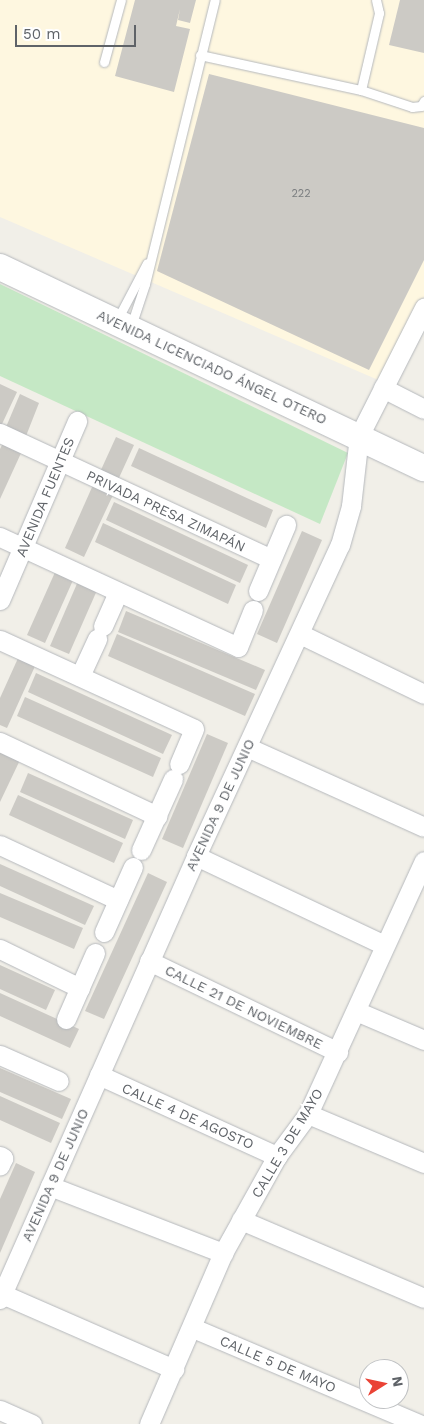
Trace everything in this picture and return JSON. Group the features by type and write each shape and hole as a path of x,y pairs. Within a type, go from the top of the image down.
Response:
{"main road":[{"name":"AVENIDA LICENCIADO ÁNGEL OTERO","path":"0,267 424,468"}],"street":[{"name":"AVENIDA 9 DE JUNIO","path":"1,1296 196,856 340,545 351,506 358,436 424,308"},
{"path":"383,388 424,409"},
{"name":"AVENIDA FUENTES","path":"0,600 61,462 77,421"},
{"name":"PRIVADA PRESA ZIMAPÁN","path":"0,433 272,559"},
{"path":"258,591 286,525"},
{"path":"0,537 238,647 253,610"},
{"path":"80,676 118,592"},
{"path":"300,634 424,694"},
{"path":"0,640 194,729 141,850"},
{"path":"0,742 157,816"},
{"path":"247,747 424,827"},
{"path":"0,845 118,900"},
{"path":"196,856 384,945"},
{"name":"CALLE 3 DE MAYO","path":"149,1424 223,1253 277,1156 308,1114 424,861"},
{"path":"104,932 133,867"},
{"path":"0,949 80,988"},
{"path":"66,1018 95,953"},
{"name":"CALLE 21 DE NOVIEMBRE","path":"149,962 338,1052"},
{"path":"356,1011 424,1040"},
{"path":"0,1055 60,1081"},
{"name":"CALLE 4 DE AGOSTO","path":"99,1075 277,1156"},
{"path":"308,1114 424,1163"},
{"path":"0,1156 3,1158 0,1165"},
{"path":"50,1186 223,1253"},
{"path":"241,1220 424,1298"},
{"path":"1,1296 174,1369"},
{"name":"CALLE 5 DE MAYO","path":"192,1328 419,1424"},
{"path":"0,1410 32,1424"}],"lane":[{"path":"104,62 121,0"},
{"path":"123,325 145,284 148,261 215,0"},
{"path":"361,90 379,13 376,0"},
{"path":"200,55 361,90 412,107 421,106 424,101"},
{"path":"123,325 135,280 148,261"}],"shaded area":[{"path":"0,0 424,0 424,300 383,382 0,217"}],"green space":[{"path":"0,284 348,453 320,524 0,376"}],"building":[{"path":"135,0 196,0 190,23 178,20 180,9 176,26 190,29 174,92 115,76"},
{"path":"400,0 424,0 424,53 389,45"},
{"path":"209,74 424,128 424,260 369,370 157,271"},
{"path":"0,384 17,392 2,424 0,424"},
{"path":"20,394 39,403 26,436 6,427"},
{"path":"116,437 134,445 118,480 100,472"},
{"path":"3,443 22,451 0,499 0,449"},
{"path":"139,448 273,510 266,528 131,466"},
{"path":"93,485 113,495 84,557 65,548"},
{"path":"114,502 248,565 240,583 106,520"},
{"path":"103,523 236,585 228,604 95,542"},
{"path":"302,531 322,540 277,643 257,634"},
{"path":"56,570 74,578 45,643 27,635"},
{"path":"79,579 98,588 69,654 50,646"},
{"path":"126,611 265,670 256,690 118,632"},
{"path":"117,634 255,694 245,716 108,656"},
{"path":"19,656 36,664 7,728 0,725 0,698"},
{"path":"36,673 172,735 163,754 28,692"},
{"path":"25,697 161,758 153,777 17,716"},
{"path":"207,734 228,743 183,848 162,839"},
{"path":"0,752 20,760 0,802"},
{"path":"28,773 133,820 125,839 20,792"},
{"path":"18,795 123,843 114,863 9,815"},
{"path":"0,864 94,906 85,925 0,886"},
{"path":"148,873 167,882 104,1019 85,1011"},
{"path":"0,893 83,928 74,949 0,917"},
{"path":"0,965 55,990 46,1010 0,989"},
{"path":"0,993 79,1029 70,1048 0,1016"},
{"path":"0,1068 71,1099 62,1119 0,1092"},
{"path":"0,1096 60,1123 51,1143 0,1120"},
{"path":"16,1163 35,1172 0,1253 0,1199"}]}
